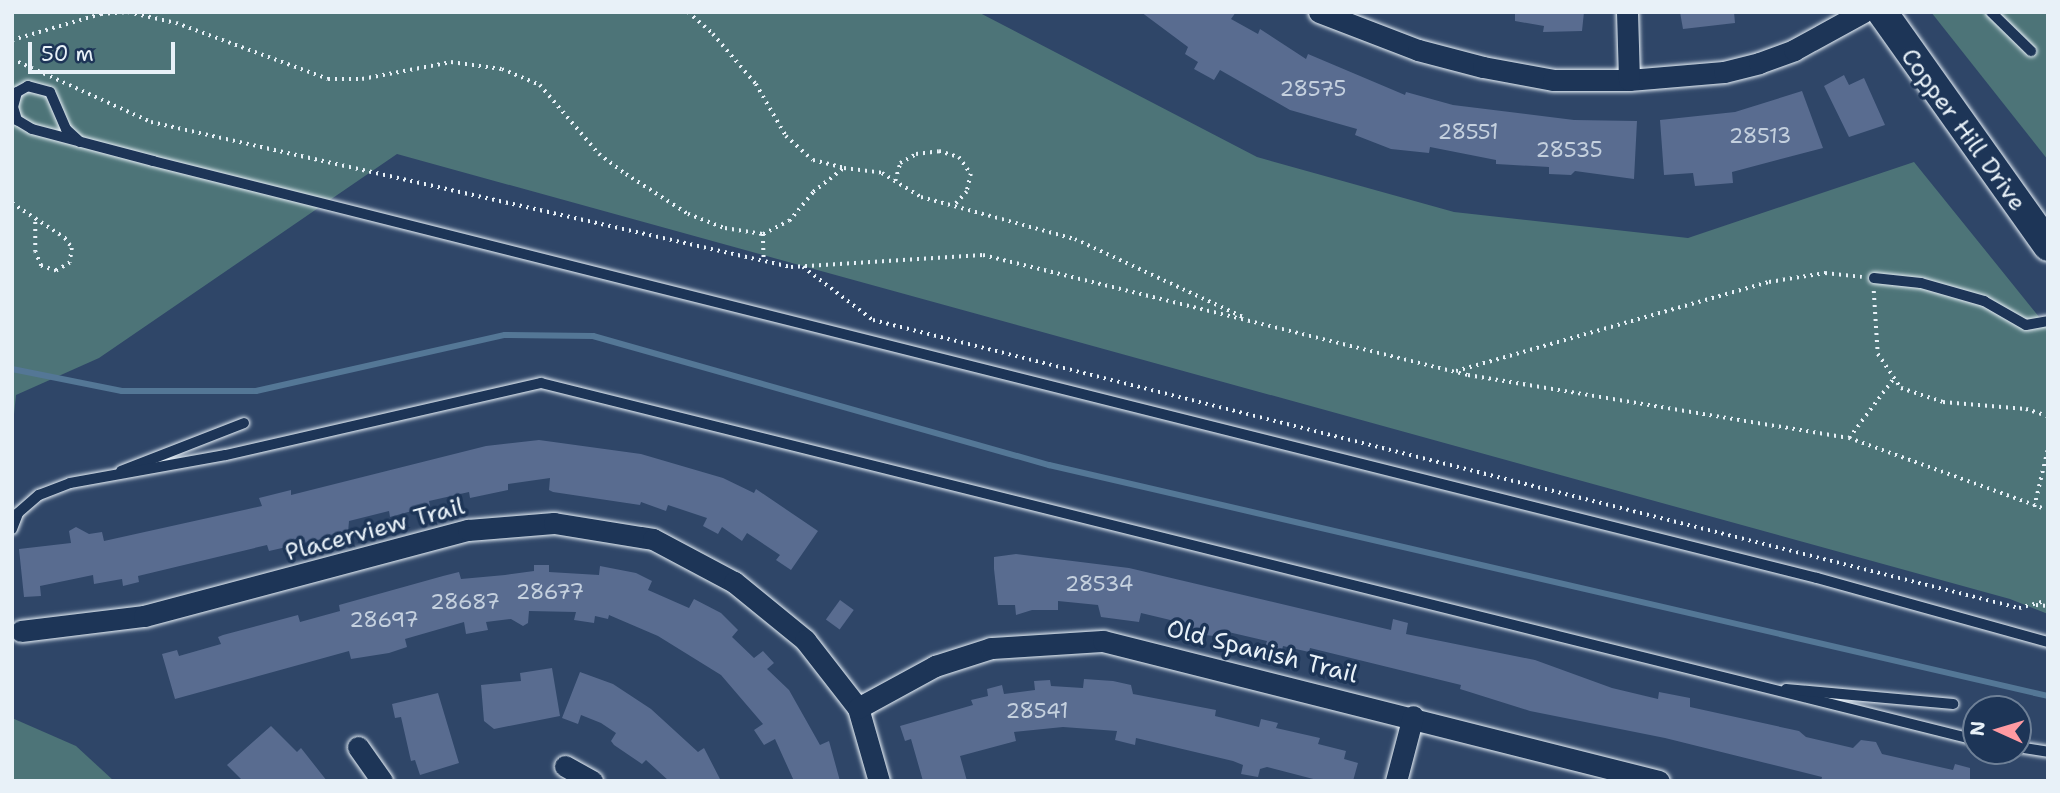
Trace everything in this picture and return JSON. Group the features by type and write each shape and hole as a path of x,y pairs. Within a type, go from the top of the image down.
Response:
{"main road":[{"name":"Copper Hill Drive","path":"1882,12 2048,246"}],"street":[{"path":"1319,12 1418,50 1483,68 1553,80 1629,80 1724,72 1794,50 1863,12"},
{"path":"1627,12 1629,80"},
{"name":"Placerview Trail","path":"17,628 144,616 468,530 554,523 653,539 734,582 805,640 858,708 879,781"},
{"name":"Old Spanish Trail","path":"858,708 935,666 991,649 1103,641 1413,716 1659,781"},
{"path":"1396,781 1413,716"},
{"path":"358,747 382,781"},
{"path":"565,766 592,781"}],"lane":[{"path":"1991,12 2031,51"},
{"path":"80,142 66,129 50,93 28,86 18,92 13,107 17,120 32,129 80,142 1830,581 2048,642"},
{"path":"1874,278 1921,283 1984,301 2026,325 2048,321"},
{"path":"12,529 18,513 39,495 70,483 226,455 548,384 1962,737"},
{"path":"116,475 133,463 244,423"},
{"path":"1769,689 1813,689 1953,704"}],"path":[{"path":"12,40 101,14 128,12 176,23 328,79 362,79 451,62 502,69 540,85 600,154 688,214 725,228 763,233 789,221 813,192 844,168"},
{"path":"688,12 713,34 756,84 786,136 813,160 844,168 882,173 921,197 1075,239 1251,321"},
{"path":"12,59 151,122 764,260 802,266 983,255 1454,371 1849,438 2048,510"},
{"path":"895,181 900,163 916,154 939,151 958,157 971,174 967,192 953,207"},
{"path":"12,204 65,238 72,248 69,263 56,271 41,266 35,252 35,221"},
{"path":"763,233 764,260"},
{"path":"802,266 873,320 2020,608 2048,600"},
{"path":"1454,371 1769,282 1825,273 1874,278 1878,354 1901,388 1943,402 2026,409 2048,416"},
{"path":"1849,438 1894,377"},
{"path":"2034,507 2048,449"},
{"path":"2033,604 2048,606"}],"green space":[{"path":"12,12 978,12 1257,157 1454,212 1688,238 1914,162 2048,328 2048,614 2010,599 397,154 99,358 16,395 12,434"},
{"path":"1931,12 2048,12 2048,160"},
{"path":"12,718 76,746 114,781 12,781"}],"building":[{"path":"1141,12 1236,12 1231,19 1258,34 1260,29 1306,59 1308,54 1405,95 1406,92 1453,105 1574,120 1637,121 1634,179 1575,171 1571,175 1549,174 1549,167 1496,164 1496,160 1430,147 1429,153 1391,149 1355,135 1357,129 1290,110 1220,70 1214,80 1194,69 1198,62 1185,54 1188,47"},
{"path":"1515,12 1584,12 1582,31 1543,32 1544,26 1515,21"},
{"path":"1680,12 1734,12 1735,23 1683,29"},
{"path":"1844,75 1849,85 1864,78 1885,125 1849,137 1824,86"},
{"path":"1802,91 1823,148 1732,172 1733,183 1695,186 1693,173 1664,175 1660,120 1735,112"},
{"path":"539,440 641,454 723,478 754,493 756,489 818,531 791,570 776,560 780,555 747,533 742,541 722,527 718,534 703,526 707,518 668,505 666,511 641,502 640,505 553,492 549,490 550,478 508,484 508,490 470,498 469,492 429,501 430,506 390,517 389,511 349,521 348,533 269,551 267,545 138,576 139,582 123,586 122,579 94,584 93,575 40,586 41,596 24,597 19,549 71,543 69,531 76,527 89,534 102,532 104,541 262,506 259,498 291,490 291,495 486,446"},
{"path":"1016,554 1129,568 1391,630 1393,619 1408,623 1406,634 1535,660 1612,688 1658,699 1659,692 1690,698 1690,707 1799,731 1806,737 1853,748 1861,740 1876,742 1882,754 1953,770 1955,764 1970,768 1970,781 1821,781 1822,777 1665,738 1530,711 1460,689 1461,685 1310,648 1309,652 1283,646 1281,654 1264,650 1267,641 1224,631 1222,637 1197,634 1181,630 1183,623 1141,613 1139,622 1101,617 1098,605 1058,601 1058,610 1032,610 1016,615 1015,605 998,605 994,557"},
{"path":"534,565 549,565 549,572 599,575 600,566 636,573 652,581 648,590 689,608 694,599 721,613 738,630 732,637 754,658 763,651 774,663 767,669 789,690 820,745 829,741 840,781 794,781 775,739 764,745 754,730 763,724 721,675 658,636 609,615 608,619 595,616 594,623 574,620 576,612 529,611 528,623 523,626 511,619 486,622 488,630 466,634 464,622 405,639 407,647 389,653 351,659 349,651 175,699 162,654 177,650 179,656 221,644 218,637 223,635 298,615 300,622 340,611 339,605 459,572 461,579 505,575 534,571"},
{"path":"840,600 854,610 840,629 826,619"},
{"path":"552,668 560,716 494,729 484,721 481,685 521,681 520,673"},
{"path":"580,672 613,684 651,709 698,752 704,748 721,781 669,781 646,760 642,764 614,745 611,741 616,733 601,723 581,715 578,724 562,718"},
{"path":"1084,679 1131,685 1133,694 1216,710 1215,716 1259,727 1261,719 1278,723 1276,728 1320,738 1318,744 1346,751 1344,759 1358,763 1353,781 1321,781 1267,767 1260,769 1258,777 1241,774 1243,765 1233,761 1136,738 1135,745 1115,740 1117,731 1063,727 1014,732 1016,741 960,756 967,781 923,781 911,739 905,741 900,726 973,705 971,700 988,696 987,689 1002,685 1004,694 1035,690 1034,681 1050,680 1051,686 1083,688"},
{"path":"438,693 459,763 420,775 415,760 411,761 401,717 395,718 392,704"},
{"path":"271,726 297,752 301,748 327,781 243,781 227,765"}],"waterway":[{"path":"12,369 122,391 256,391 505,335 593,336 1049,465 2048,696"}]}
